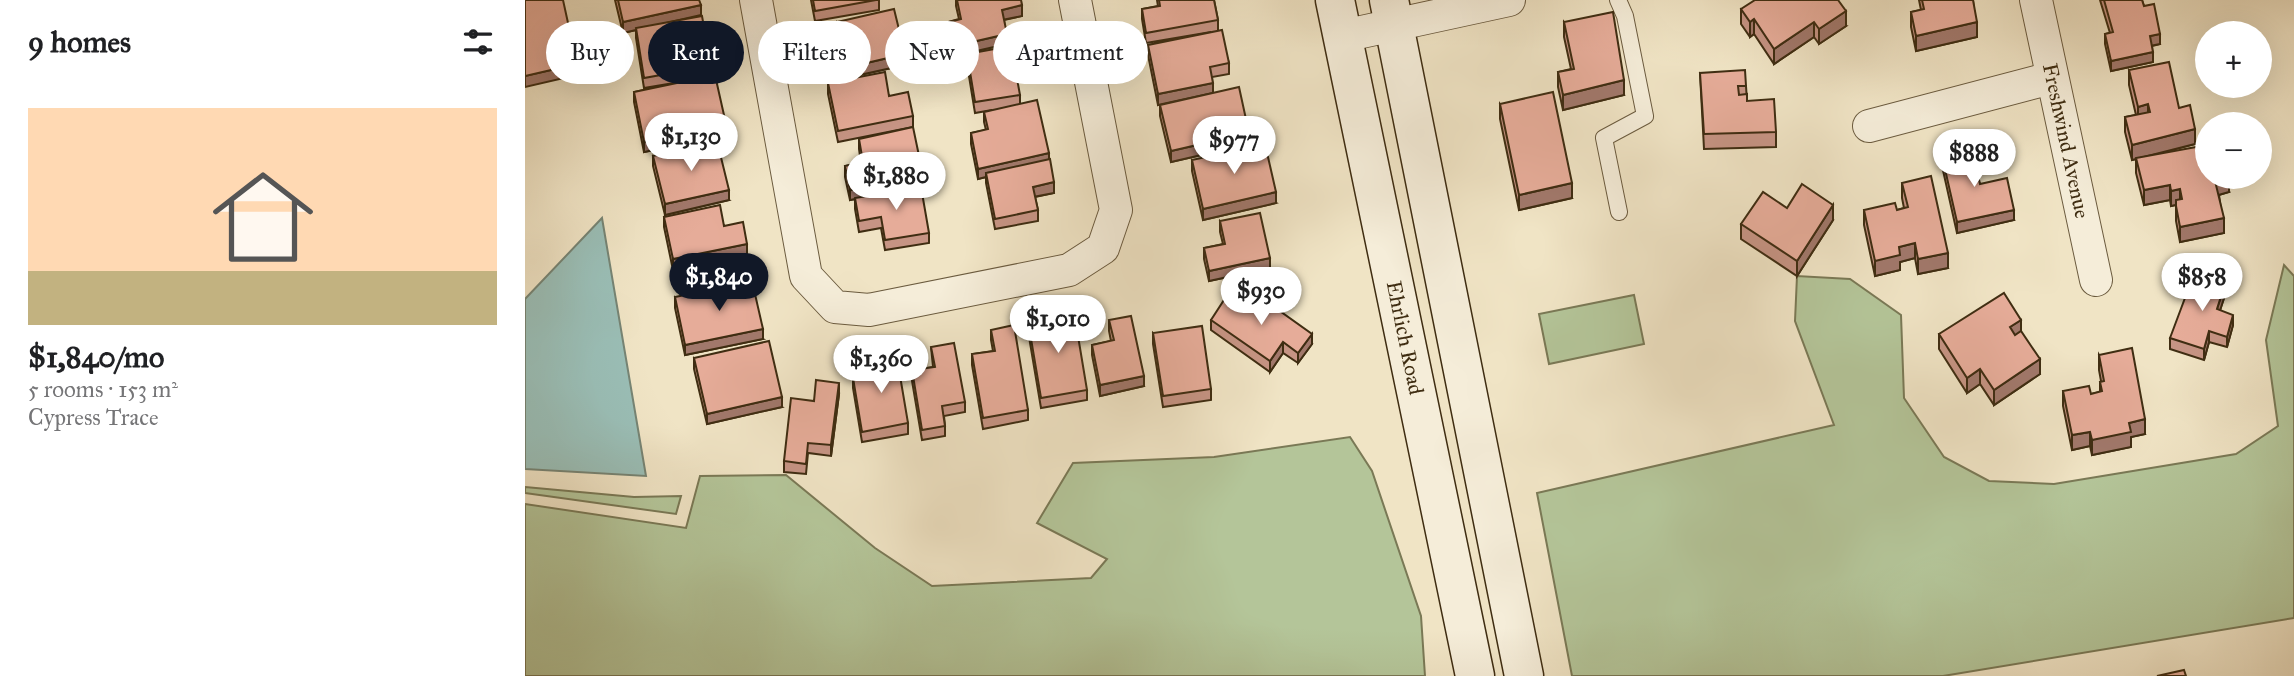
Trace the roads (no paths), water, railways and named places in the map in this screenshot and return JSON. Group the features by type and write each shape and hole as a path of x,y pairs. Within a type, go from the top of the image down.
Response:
{"main road":[{"name":"Ehrlich Road","path":"1335,0 1475,676"},
{"path":"1391,13 1524,676"}],"street":[{"path":"756,0 806,276 835,307 869,310 1069,270 1103,248 1116,210 1075,0"},
{"path":"1343,36 1391,13 1509,0"},
{"name":"Freshwind Avenue","path":"2036,0 2096,280"},
{"path":"1869,126 2051,78"}],"lane":[{"path":"1618,0 1625,16 1645,116 1604,138 1619,212"}],"water":[{"path":"602,218 646,476 525,469 525,299"}]}
